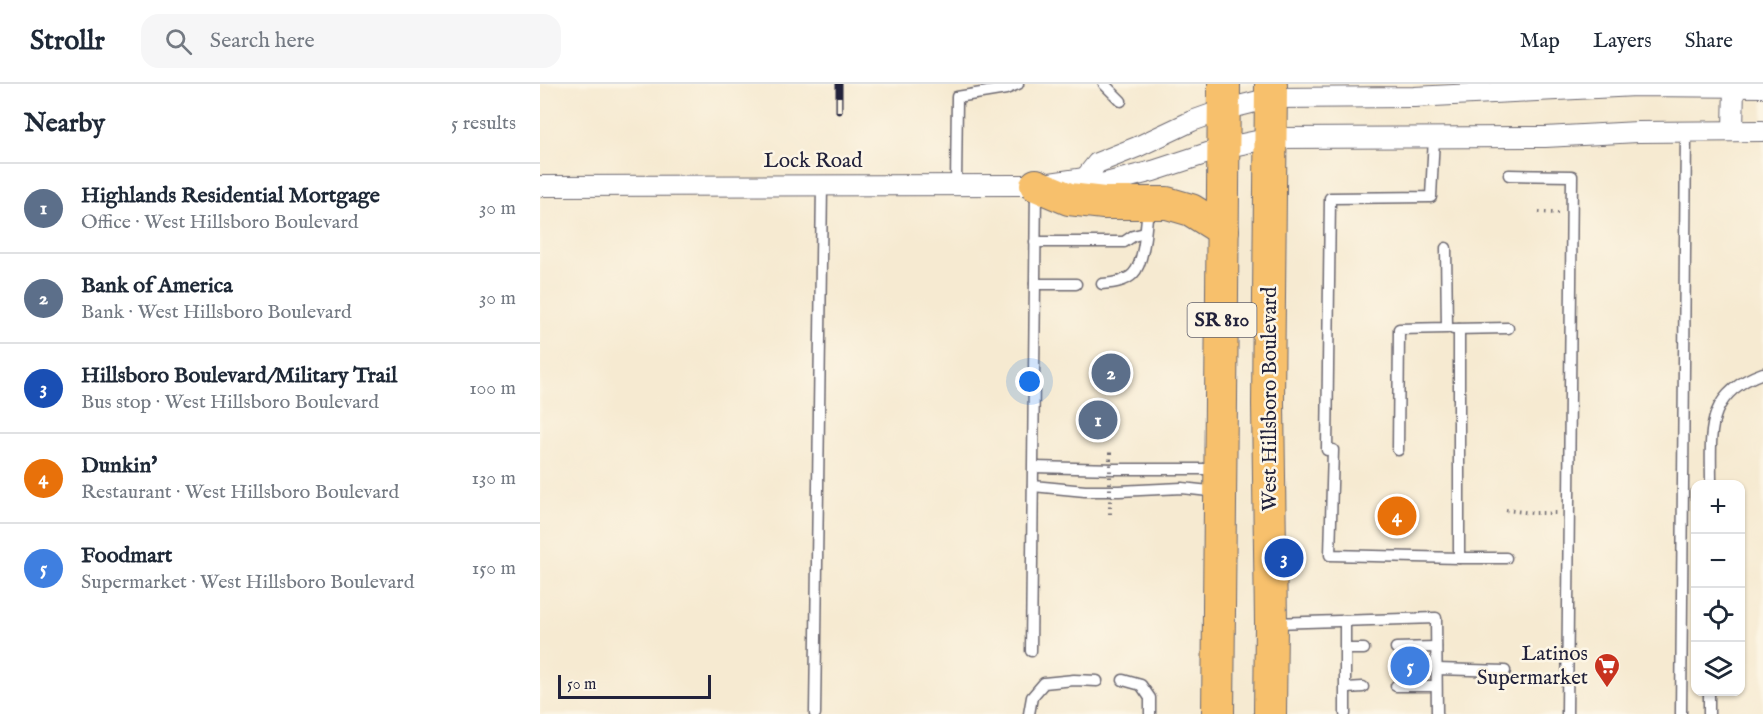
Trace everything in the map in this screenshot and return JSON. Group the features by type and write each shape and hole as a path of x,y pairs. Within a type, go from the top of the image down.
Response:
{"main road":[{"name":"West Hillsboro Boulevard","path":"1270,714 1268,404 1271,91"},
{"name":"SR 810","path":"1218,714 1223,97"},
{"path":"1036,185 1069,199 1104,203 1147,218 1167,203 1191,210 1222,230"}],"street":[{"path":"1085,178 1097,163 1192,121 1223,97 1271,91 1414,97 1636,86 1763,87"},
{"path":"1733,131 1734,86"},
{"name":"Lock Road","path":"540,186 1036,185 1085,178 1102,184 1153,171 1223,148 1270,138 1545,137 1763,131"}],"lane":[{"path":"956,185 957,97 1006,89 1018,84"},
{"path":"1104,84 1121,100"},
{"path":"1681,714 1686,132"},
{"path":"1434,137 1431,197 1330,198 1330,555 1506,558"},
{"path":"1509,175 1572,176 1567,714"},
{"path":"816,714 822,185"},
{"path":"1031,651 1036,185"},
{"path":"1035,242 1125,242 1133,236 1147,218"},
{"path":"1102,284 1117,282 1133,274 1143,254 1147,218"},
{"path":"1446,248 1447,328"},
{"path":"1035,284 1076,284"},
{"path":"1398,450 1399,329 1508,328"},
{"path":"1459,329 1459,558"},
{"path":"1711,480 1714,417 1722,400 1733,389 1763,373"},
{"path":"1034,467 1220,481"},
{"path":"1033,486 1097,491 1182,488 1220,481"},
{"path":"1271,623 1436,618 1437,714"},
{"path":"1345,621 1346,714"},
{"path":"1396,648 1436,647"},
{"path":"1345,649 1364,649"},
{"path":"1437,669 1505,671"},
{"path":"1029,714 1032,697 1044,683 1074,680 1096,681"},
{"path":"1123,680 1141,685 1150,698 1150,714"},
{"path":"1396,686 1436,686"},
{"path":"1346,688 1363,687"},
{"path":"1709,696 1709,714"}],"path":[{"path":"1110,448 1110,514"},
{"path":"1506,510 1569,513"}],"railway":[{"path":"839,84 839,111"}],"place":[{"name":"Bank of America","path":"1111,373"},
{"name":"Highlands Residential Mortgage","path":"1098,420"},
{"name":"Dunkin'","path":"1397,516"},
{"name":"Hillsboro Boulevard/Military Trail","path":"1284,558"},
{"name":"Foodmart","path":"1410,666"},
{"name":"Latinos Supermarket","path":"1607,689"}]}
